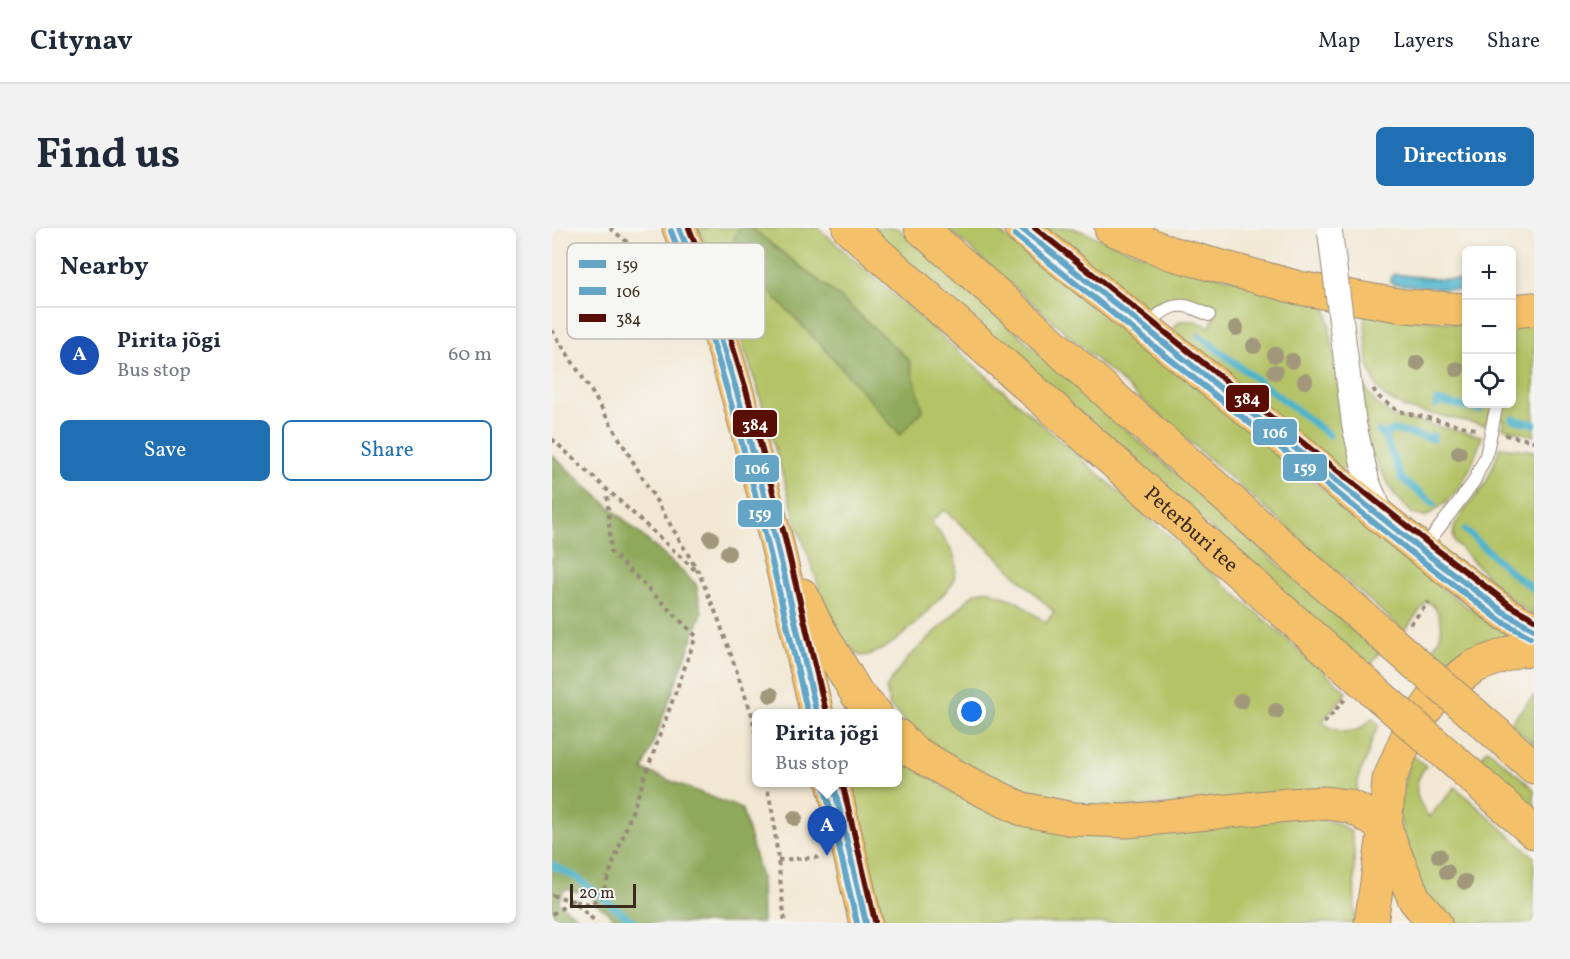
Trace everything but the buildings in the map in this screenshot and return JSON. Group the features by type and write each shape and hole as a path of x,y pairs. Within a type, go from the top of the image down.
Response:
{"main road":[{"path":"679,228 685,243"},
{"name":"Peterburi tee","path":"849,228 1354,686 1468,773 1534,832"},
{"path":"921,228 1398,636 1500,736 1534,766"},
{"path":"1021,228 1422,550 1506,614 1534,629"},
{"path":"1111,228 1170,253 1299,288 1404,306 1462,310"},
{"path":"1516,311 1534,309"},
{"path":"721,339 775,536 816,709"},
{"path":"775,536 813,619 857,694 871,709"},
{"path":"1371,923 1385,828 1389,780 1408,735 1435,696 1473,667 1518,650 1534,649"},
{"path":"902,741 912,751 964,781 1022,809 1073,819 1127,821 1288,805 1325,803 1348,806 1385,828 1415,900 1435,923"},
{"path":"834,787 866,923"}],"street":[{"path":"1329,230 1354,424 1367,481 1384,519"}],"lane":[{"path":"1145,328 1160,313 1170,308 1184,306 1209,315"},
{"path":"1422,550 1473,483 1486,456 1496,408"}],"path":[{"path":"610,228 628,243"},
{"path":"552,330 699,573 752,715"},
{"path":"1373,388 1379,397 1398,411 1534,441"},
{"path":"552,439 699,573"},
{"path":"552,895 573,902 591,904 601,897 696,636 611,552 607,489"},
{"path":"1398,636 1429,602"},
{"path":"1324,723 1354,686"},
{"path":"767,787 773,815 785,923"},
{"path":"778,860 827,856"},
{"path":"552,914 573,902"},
{"path":"573,902 597,923"}],"green space":[{"path":"698,228 818,228 1347,692 1322,722 1335,730 1348,732 1360,728 1372,718 1379,725 1359,776 1356,793 1138,806 1097,806 1046,797 995,781 946,755 912,731 902,719 902,709 890,707 886,688 907,659 974,593 987,590 1016,601 1046,623 1054,612 991,551 944,510 931,522 948,544 955,558 955,575 952,585 922,617 898,639 885,647 860,656 845,642 823,598 797,524 741,339 765,339 765,243 704,243"},
{"path":"739,228 751,228 841,298 909,360 923,410 900,435 824,348 765,287 765,243 732,243"},
{"path":"870,228 898,228 1379,653 1369,668"},
{"path":"947,228 994,228 1107,314 1383,537 1442,588 1508,634 1504,638 1460,652 1444,660 1432,649 1439,638 1441,626 1440,616 1431,604 1427,601 1404,631"},
{"path":"1040,228 1073,228 1135,252 1326,305 1352,467 1340,470 1170,332 1180,321 1195,321 1210,327 1218,308 1199,302 1178,300 1151,307 1141,307"},
{"path":"1364,313 1462,324 1462,408 1516,408 1516,324 1534,324 1534,436 1503,428 1504,419 1489,415 1485,425 1407,409 1385,397 1377,387 1368,365"},
{"path":"1359,373 1367,391 1376,403 1391,416 1482,436 1462,483 1446,502 1424,517 1413,514 1394,494 1370,451"},
{"path":"1500,447 1534,451 1534,617 1498,588 1455,542 1453,535 1454,528 1463,513 1484,486"},
{"path":"552,455 696,584 702,613 643,770 742,809 761,877 762,923 620,923 585,894 565,889 558,902 585,923 552,923"},
{"path":"1534,695 1534,744 1510,723"},
{"path":"1488,749 1534,789 1534,811 1477,761"},
{"path":"1411,754 1426,766 1418,779 1417,792 1429,817 1455,787 1534,857 1534,923 1444,923 1413,880 1398,810"},
{"path":"902,758 958,796 1312,817 1337,823 1351,832 1354,850 1355,923 882,923 848,787 902,787"}],"water":[{"path":"1395,274 1462,280 1462,291 1394,284 1390,281"}],"waterway":[{"path":"1200,336 1329,435"},
{"path":"1436,405 1437,401 1480,410"},
{"path":"1512,419 1534,424"},
{"path":"1384,435 1394,430 1433,439 1433,436"},
{"path":"1379,432 1384,435 1402,479 1434,504"},
{"path":"1465,530 1513,574 1534,589"},
{"path":"552,865 576,877 635,923"}],"transit line":[{"name":"106","path":"679,228 685,243"},
{"name":"384","path":"689,228 695,243"},
{"name":"106","path":"1021,228 1422,550 1506,614 1534,629"},
{"name":"384","path":"1035,228 1428,543 1511,606 1534,619"},
{"name":"159","path":"671,231 676,243"},
{"name":"159","path":"1015,235 1417,557 1501,621 1530,637"},
{"name":"159","path":"712,339 761,516 807,709"},
{"name":"106","path":"721,339 775,536 816,709"},
{"name":"384","path":"730,339 784,534 825,709"},
{"name":"159","path":"825,787 857,923"},
{"name":"106","path":"834,787 866,923"},
{"name":"384","path":"843,787 875,921"}],"place":[{"name":"Pirita jõgi","path":"827,856"}]}
